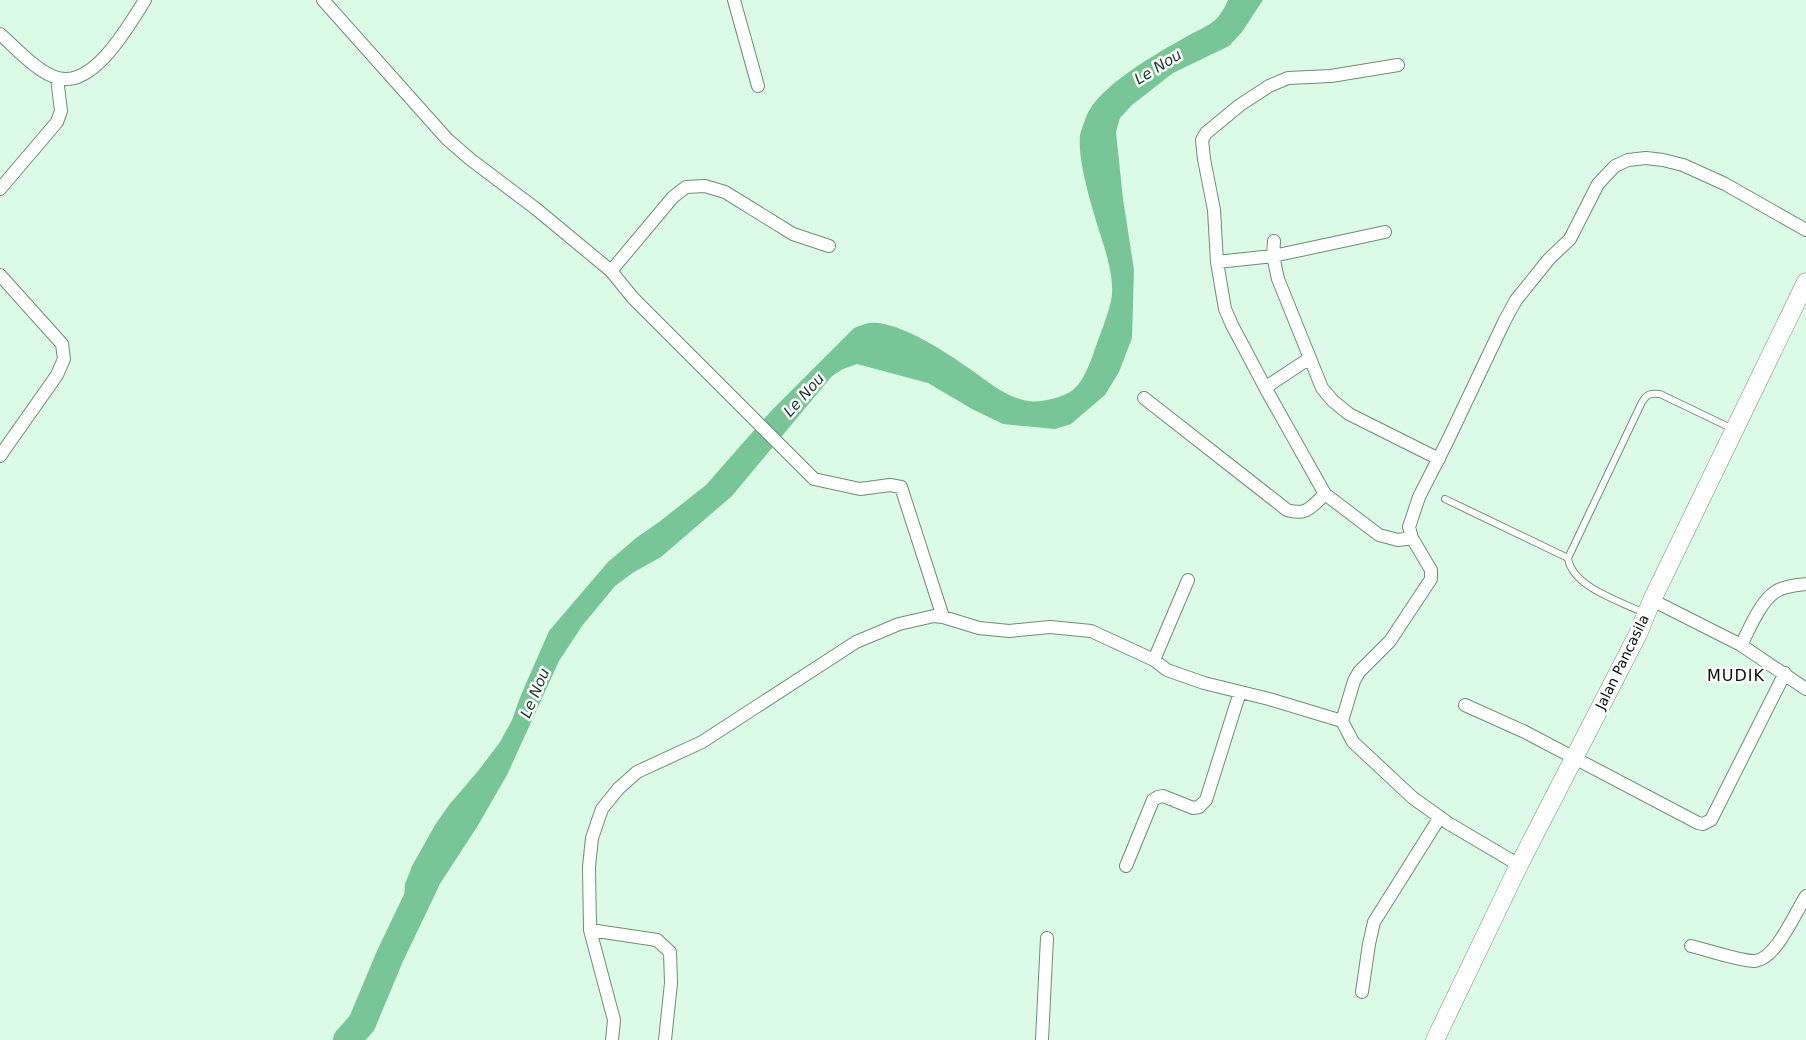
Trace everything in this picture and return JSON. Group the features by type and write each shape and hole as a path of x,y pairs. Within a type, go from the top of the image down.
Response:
{"street":[{"path":"0,34 36,66 57,78 70,80 80,77 96,66 120,38 145,0"},
{"path":"323,0 447,139 470,159 535,208 611,272 633,298 814,479 860,490 890,485 901,487 943,617"},
{"path":"734,0 758,86"},
{"path":"1398,64 1331,76 1288,78 1260,92 1240,106 1206,133 1202,140 1214,210 1217,262 1227,316 1267,392 1325,494 1379,535 1398,540 1412,538"},
{"path":"0,189 57,122 61,111 57,78"},
{"path":"1519,865 1440,817 1413,798 1353,742 1342,721 1357,677 1390,641 1431,579 1431,570 1412,538 1410,527 1419,497 1516,300 1549,259 1570,239 1598,184 1615,166 1628,160 1646,158 1683,165 1725,184 1806,230"},
{"path":"611,272 673,197 686,187 706,186 725,192 793,234 829,246"},
{"path":"1217,262 1272,256 1385,232"},
{"path":"1274,241 1272,256 1278,279 1322,388 1333,401 1349,414 1439,459"},
{"path":"0,275 62,344 64,359 57,375 0,456"},
{"name":"Jalan Pancasila","path":"1435,1040 1519,865 1638,634 1649,607 1806,282"},
{"path":"1267,392 1269,385 1310,358"},
{"path":"1144,398 1287,510 1298,513 1307,510 1325,494"},
{"path":"1154,660 1188,580"},
{"path":"1741,645 1755,618 1774,592 1806,584"},
{"path":"1649,607 1741,645 1806,689"},
{"path":"612,1040 614,1020 590,930 589,866 592,838 602,809 618,789 637,772 702,742 856,642 899,624 934,616 979,628 1009,631 1050,627 1091,631 1154,660 1167,670 1204,683 1342,721"},
{"path":"1465,705 1525,732 1675,812 1698,823 1707,824 1711,820 1785,674"},
{"path":"1126,866 1153,800 1163,796 1193,808 1199,807 1206,800 1240,692"},
{"path":"1362,992 1374,922 1440,817"},
{"path":"1691,946 1751,961 1764,958 1776,947 1806,896"},
{"path":"590,930 657,940 670,952 671,983 665,1040"},
{"path":"1042,1040 1047,938"}],"lane":[{"path":"1649,607 1583,582 1573,573 1568,564 1568,558 1642,402 1647,395 1652,393 1660,394 1734,430"},
{"path":"1445,499 1568,558"}],"water":[{"path":"1228,0 1263,0 1242,32 1229,46 1173,73 1132,105 1120,118 1116,132 1123,199 1134,270 1132,338 1119,372 1105,395 1071,424 1055,429 1003,424 972,409 928,383 857,364 843,369 832,376 732,496 661,557 634,572 615,586 582,626 559,661 507,775 477,827 430,899 408,918 404,901 405,884 412,866 435,825 449,805 500,742 512,720 549,631 608,562 636,538 706,485 772,410 854,328 869,323 881,323 908,332 949,355 1003,392 1022,400 1041,401 1053,399 1075,388 1085,375 1093,355 1107,316 1112,294 1109,263 1081,160 1080,135 1086,117 1102,94 1115,83 1159,53 1210,24 1220,15"}],"waterway":[{"name":"Le Nou","path":"347,1040 362,1023 390,956 425,883"}],"district":[{"name":"MUDIK","path":"1736,675"}]}
